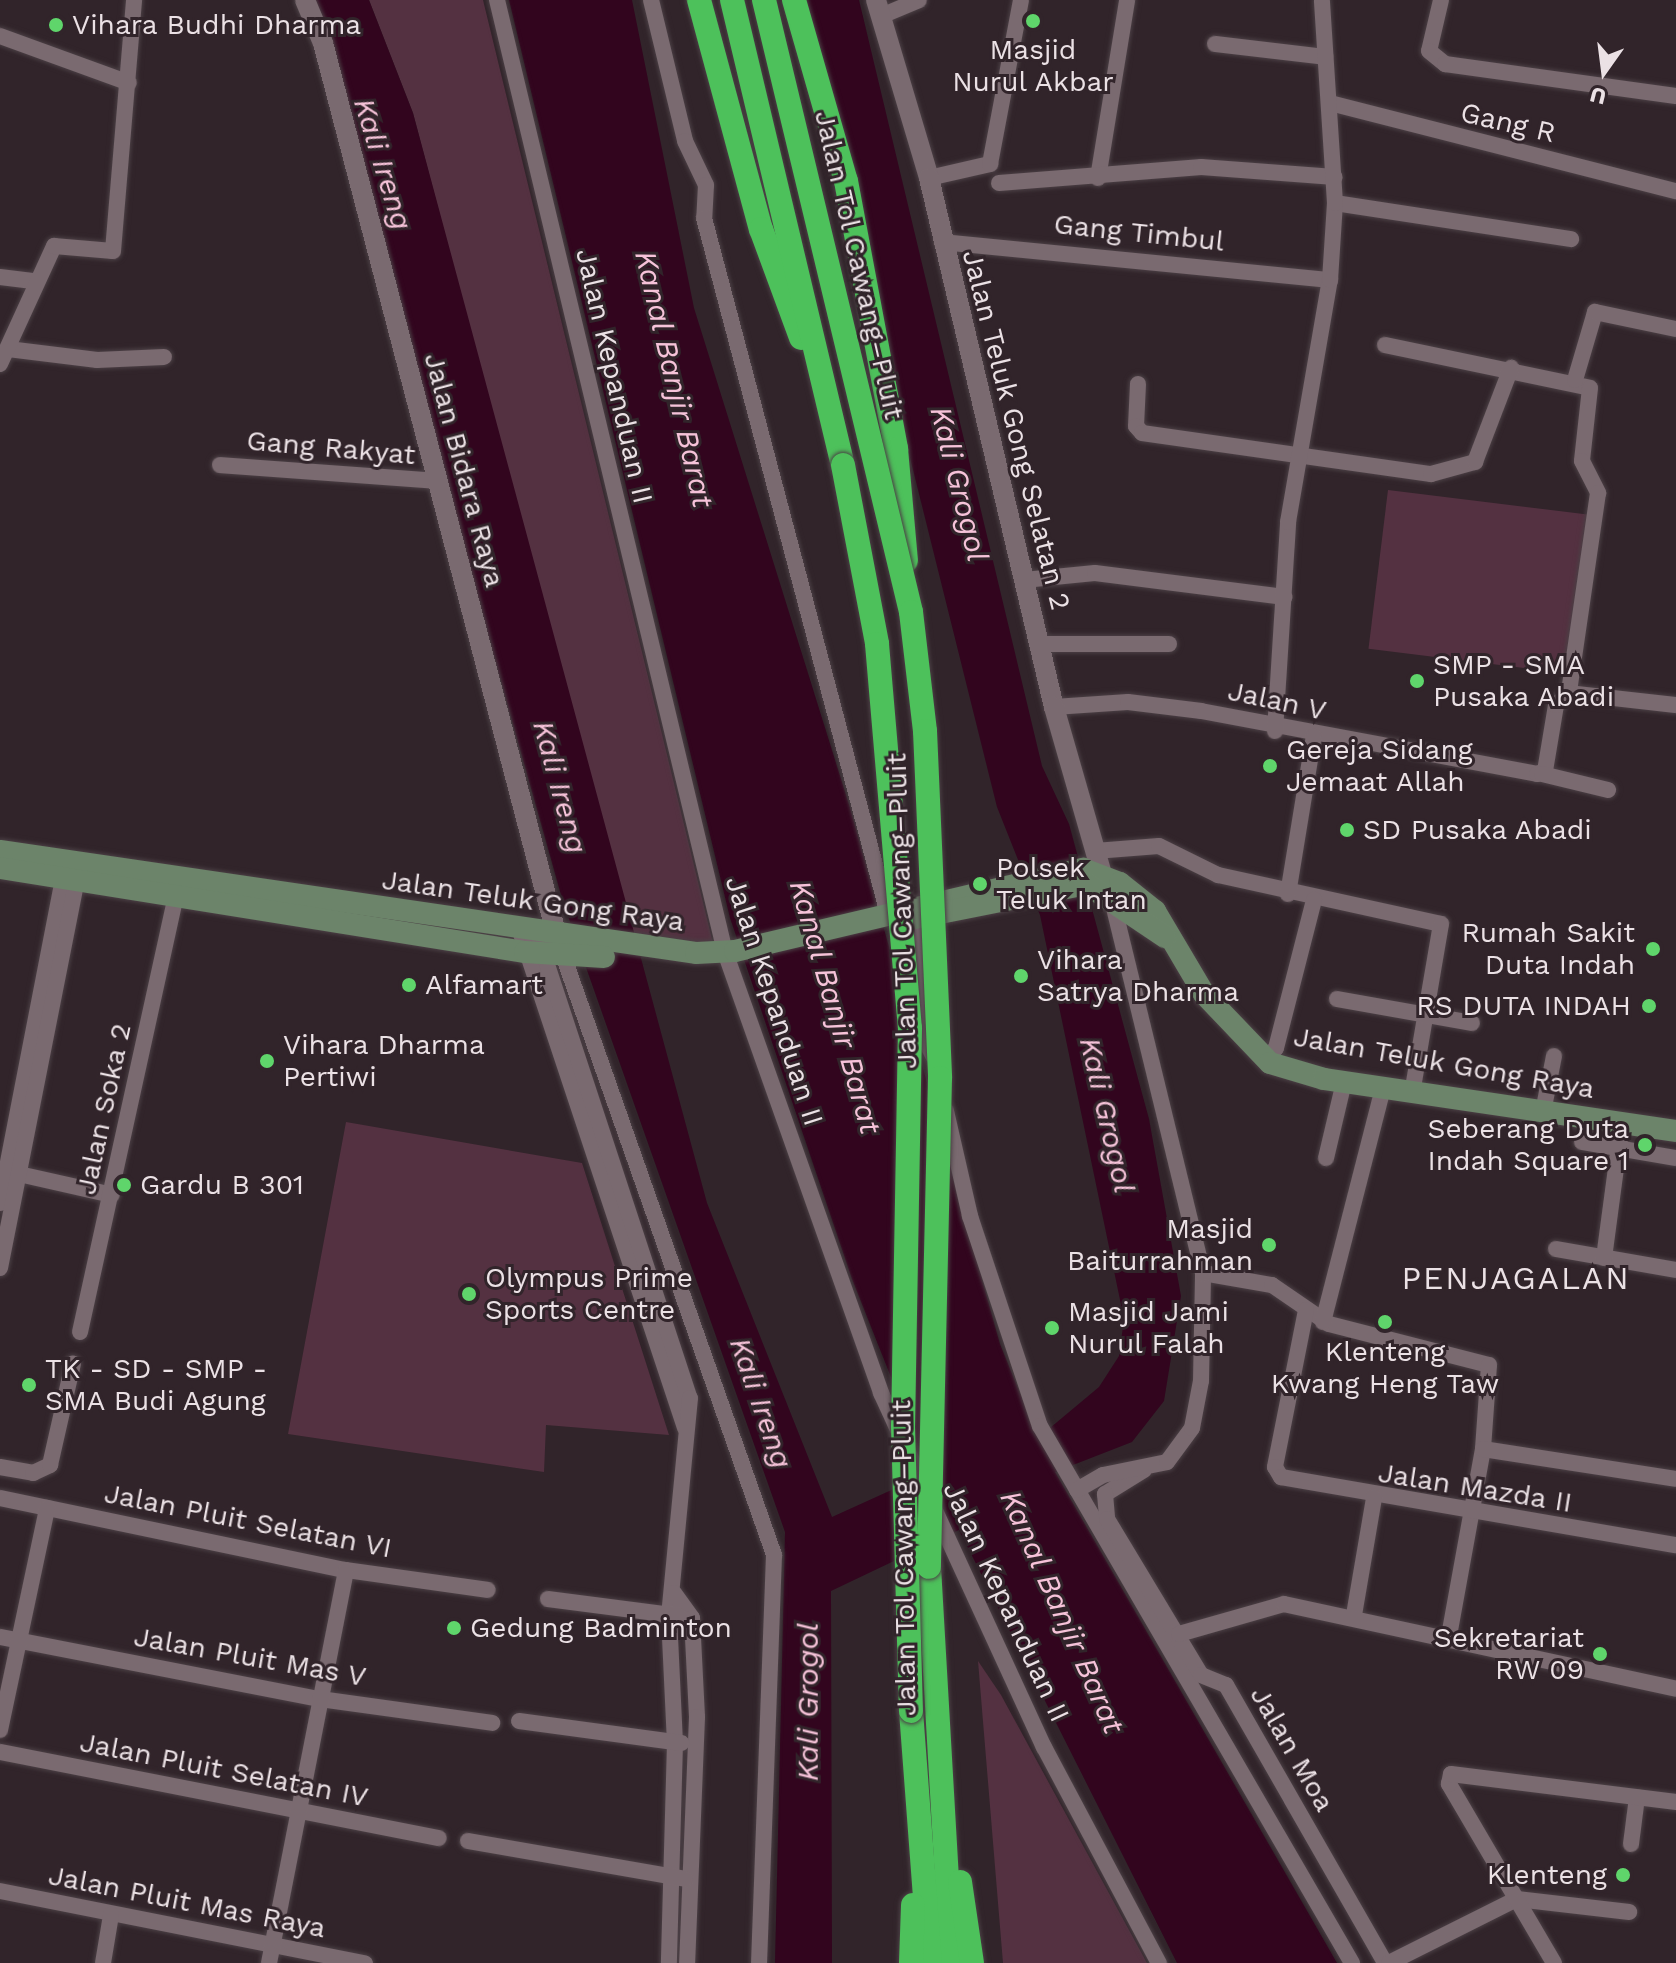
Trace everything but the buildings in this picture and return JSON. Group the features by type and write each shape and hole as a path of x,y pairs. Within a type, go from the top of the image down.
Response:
{"highway":[{"path":"699,0 761,229 831,419"},
{"name":"Jalan Tol Cawang–Pluit","path":"732,0 831,419 877,644 905,937 910,1130 903,1426 911,1712"},
{"name":"Jalan Tol Cawang–Pluit","path":"764,0 911,612 939,1010 929,1567 945,1837"},
{"path":"794,0 846,181 896,449 911,612"},
{"path":"911,1712 911,1963"},
{"path":"911,1712 930,1963"},
{"path":"945,1837 952,1963"},
{"path":"945,1837 962,1889 972,1963"}],"main road":[{"name":"Jalan Teluk Gong Raya","path":"0,851 177,888 551,945 638,955 733,958 883,917 1026,887 1091,869 1155,911 1166,937 1223,1017 1265,1060 1344,1082 1676,1131"},
{"name":"Jalan Teluk Gong Raya","path":"0,868 70,879 177,888"},
{"name":"Jalan Teluk Gong Raya","path":"1091,869 1113,898 1166,937"}],"street":[{"path":"134,0 113,251 104,256 57,244 33,281 4,356 97,360 164,357"},
{"name":"Jalan Bidara Raya","path":"305,0 323,43 437,481 551,945"},
{"name":"Jalan Kepanduan II","path":"497,0 733,958 881,1393 1044,1747 1159,1963"},
{"path":"651,0 685,141 706,185 704,218 883,917"},
{"path":"878,8 919,0"},
{"path":"929,178 990,164 1021,0"},
{"path":"1098,178 1127,0"},
{"path":"1275,731 1284,597 1302,451 1330,280 1335,203 1322,0"},
{"path":"1441,0 1429,51 1445,64 1676,96"},
{"name":"Jalan Teluk Gong Selatan 2","path":"878,8 929,178 1091,869"},
{"path":"0,36 129,83"},
{"path":"1215,44 1325,57"},
{"name":"Gang R","path":"1330,103 1676,191"},
{"path":"999,183 1098,178 1201,167 1335,177"},
{"path":"1335,203 1571,239"},
{"name":"Gang Timbul","path":"942,242 1330,280"},
{"path":"0,277 33,281"},
{"path":"1575,380 1595,312 1676,329"},
{"path":"1385,345 1575,380 1593,395 1582,461 1598,493 1569,693 1556,705 1542,774"},
{"path":"1138,384 1136,426 1142,433 1302,451 1431,474 1455,471 1475,462 1511,368"},
{"name":"Gang Rakyat","path":"220,465 437,481"},
{"path":"1024,580 1095,573 1284,597"},
{"path":"1039,644 1169,644"},
{"path":"1569,693 1676,705"},
{"name":"Jalan V","path":"1054,707 1128,702 1275,731 1542,774 1608,790"},
{"path":"1288,894 1314,736"},
{"path":"1091,869 1159,846 1218,875 1314,900 1441,924 1412,1093"},
{"path":"0,1203 70,879"},
{"name":"Jalan Soka 2","path":"80,1332 177,888"},
{"path":"1074,1485 1103,1475 1167,1462 1192,1428 1201,1381 1203,1273 1113,898"},
{"path":"1265,1060 1276,1048 1314,900"},
{"path":"919,910 931,1045 970,1216 1040,1426 1352,1963"},
{"path":"551,945 579,1085 617,1206 629,1270 671,1398 685,1428"},
{"path":"551,945 774,1555 759,1963"},
{"path":"1337,999 1472,1023"},
{"path":"1543,1112 1554,1056"},
{"path":"1326,1158 1344,1082"},
{"path":"1323,1322 1383,1088"},
{"path":"1604,1258 1622,1123"},
{"path":"1582,1142 1676,1158"},
{"path":"8,1172 112,1195"},
{"path":"0,1268 8,1172"},
{"path":"617,1206 646,1266 688,1391 674,1593 669,1616 687,1963"},
{"path":"1556,1249 1676,1270"},
{"path":"629,1270 646,1266"},
{"path":"1203,1273 1272,1285 1323,1322 1489,1365 1483,1449 1449,1636"},
{"name":"Jalan Mazda II","path":"1306,1310 1275,1467 1281,1477 1374,1498 1472,1515 1676,1545"},
{"path":"0,1467 47,1469 73,1364"},
{"path":"671,1398 688,1391"},
{"path":"1483,1449 1676,1479"},
{"name":"Jalan Moa","path":"1148,1466 1105,1494 1106,1513 1201,1675 1224,1683 1387,1963"},
{"name":"Jalan Pluit Selatan VI","path":"0,1498 346,1570 488,1590"},
{"path":"1354,1615 1374,1498"},
{"path":"0,1730 47,1508"},
{"path":"269,1963 346,1570"},
{"path":"669,1963 682,1879 696,1743 692,1618 674,1593"},
{"path":"548,1599 692,1618"},
{"path":"1179,1634 1265,1606 1354,1615 1676,1689"},
{"name":"Jalan Pluit Mas V","path":"0,1637 320,1699 492,1723"},
{"path":"519,1721 675,1743 696,1743"},
{"name":"Jalan Pluit Selatan IV","path":"0,1752 439,1838"},
{"path":"1554,1963 1449,1784 1451,1774 1676,1802"},
{"path":"1631,1844 1637,1797"},
{"path":"468,1841 682,1879"},
{"name":"Jalan Pluit Mas Raya","path":"0,1891 365,1963"},
{"path":"1387,1963 1517,1899 1629,1912"},
{"path":"103,1963 111,1915"}],"shaded area":[{"path":"369,0 483,0 713,943 632,943 413,113"},
{"path":"1388,490 1588,514 1568,673 1369,649"},
{"name":"Olympus Prime Sports Centre","path":"346,1122 582,1163 669,1435 546,1425 544,1472 288,1434"},
{"path":"978,1661 1001,1695 1147,1963 1003,1963"}],"water":[{"path":"309,0 369,0 413,113 707,1203 832,1517 929,1473 852,1279 730,918 509,0 632,0 694,308 851,811 1000,1344 1038,1438 1099,1387 1119,1356 1124,1319 1040,915 997,807 796,0 859,0 1042,766 1069,824 1149,1119 1181,1296 1164,1401 1132,1442 1055,1472 1337,1963 1177,1963 959,1530 831,1591 832,1963 775,1963 785,1532 563,902"}],"place":[{"name":"Masjid Nurul Akbar","path":"1033,21"},
{"name":"Vihara Budhi Dharma","path":"56,25"},
{"name":"SMP - SMA Pusaka Abadi","path":"1417,681"},
{"name":"Gereja Sidang Jemaat Allah","path":"1270,766"},
{"name":"SD Pusaka Abadi","path":"1347,830"},
{"name":"Polsek Teluk Intan","path":"980,884"},
{"name":"Rumah Sakit Duta Indah","path":"1653,949"},
{"name":"Vihara Satrya Dharma","path":"1021,976"},
{"name":"Alfamart","path":"409,985"},
{"name":"RS DUTA INDAH","path":"1649,1006"},
{"name":"Vihara Dharma Pertiwi","path":"267,1061"},
{"name":"Seberang Duta Indah Square 1","path":"1645,1145"},
{"name":"Gardu B 301","path":"124,1185"},
{"name":"Masjid Baiturrahman","path":"1269,1245"},
{"name":"Olympus Prime Sports Centre","path":"469,1294"},
{"name":"Klenteng Kwang Heng Taw","path":"1385,1322"},
{"name":"Masjid Jami Nurul Falah","path":"1052,1328"},
{"name":"TK - SD - SMP - SMA Budi Agung","path":"29,1385"},
{"name":"Gedung Badminton","path":"454,1628"},
{"name":"Sekretariat RW 09","path":"1600,1654"},
{"name":"Klenteng","path":"1623,1875"}],"district":[{"name":"PENJAGALAN","path":"1516,1278"}],"water label":[{"name":"Kali Ireng","path":"383,164"},
{"name":"Kanal Banjir Barat","path":"674,379"},
{"name":"Kali Grogol","path":"959,484"},
{"name":"Kali Ireng","path":"560,787"},
{"name":"Kanal Banjir Barat","path":"835,1007"},
{"name":"Kali Grogol","path":"1107,1115"},
{"name":"Kali Ireng","path":"761,1403"},
{"name":"Kanal Banjir Barat","path":"1062,1612"},
{"name":"Kali Grogol","path":"808,1702"}]}
